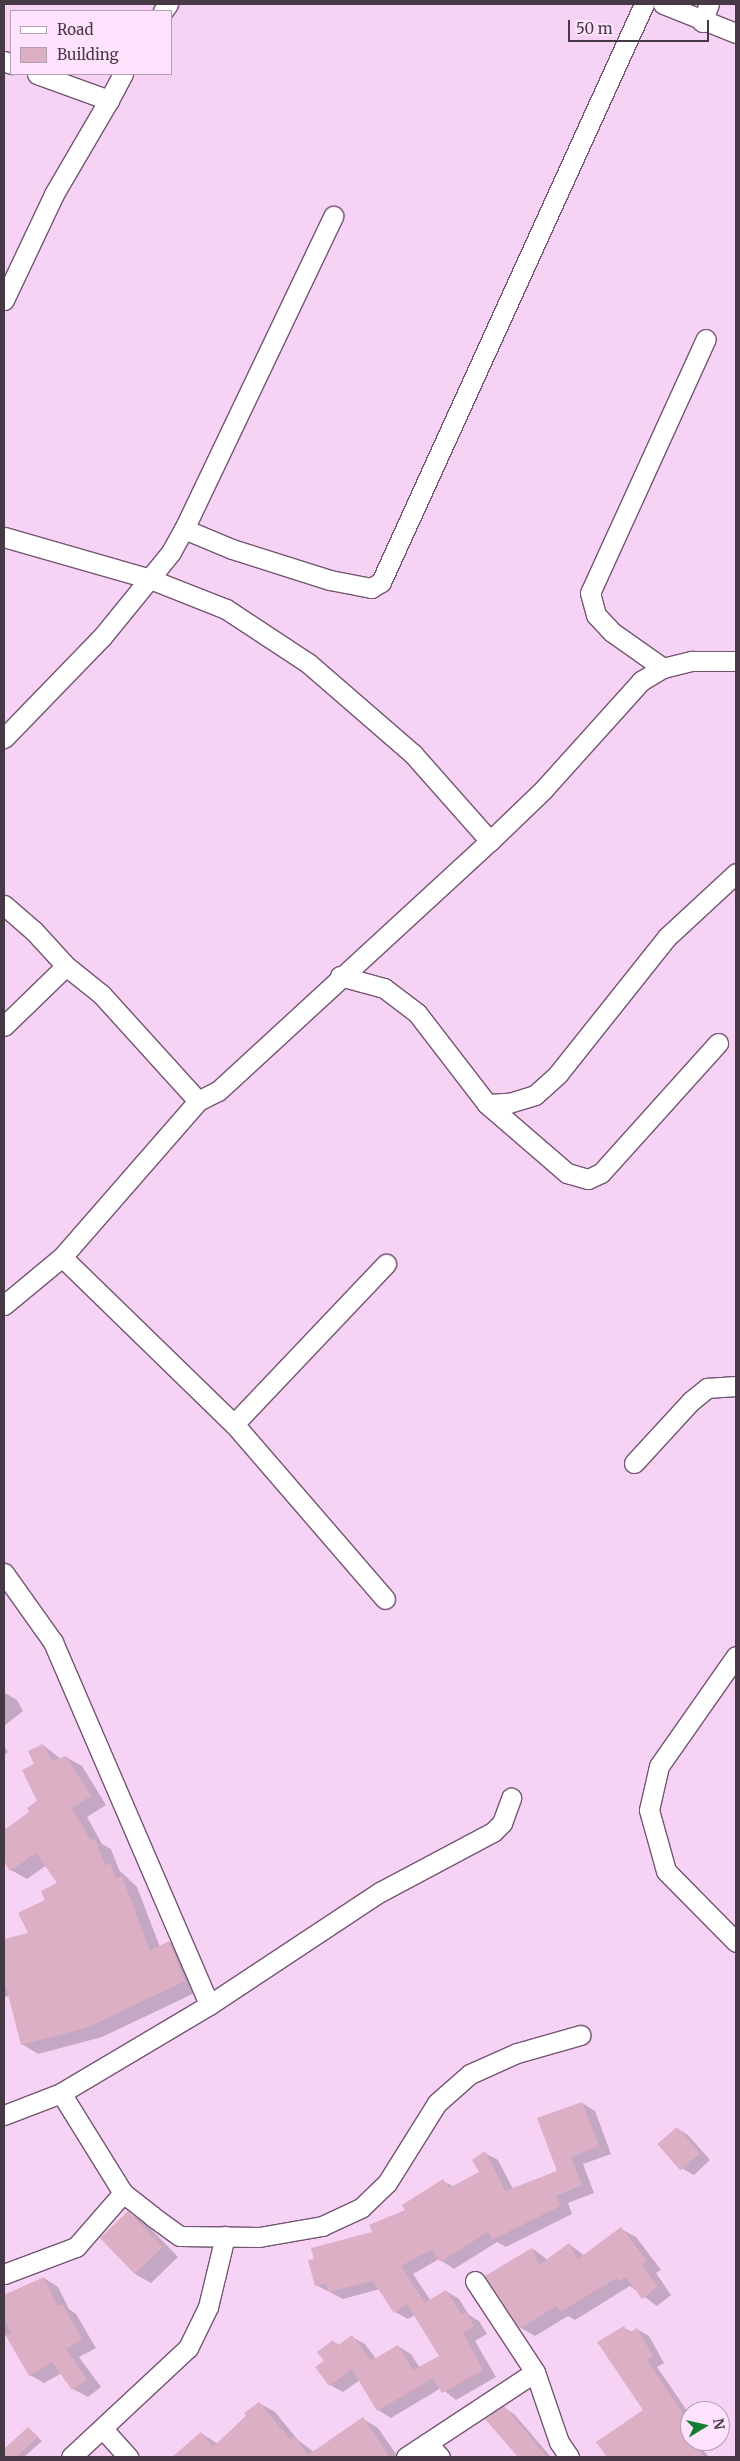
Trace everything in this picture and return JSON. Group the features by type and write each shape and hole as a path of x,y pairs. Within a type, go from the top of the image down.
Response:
{"street":[{"path":"184,529 232,549 330,580 371,588 381,582 644,4"},
{"path":"663,4 702,22 736,33"},
{"path":"702,22 709,4"},
{"path":"41,75 109,100"},
{"path":"4,300 54,194 122,75"},
{"path":"4,738 102,637 150,579 184,529 333,216"},
{"path":"663,668 612,632 596,615 590,593 706,339"},
{"path":"4,537 150,579 226,609 308,663 413,754 490,841"},
{"path":"4,1305 62,1257 198,1102 218,1090 544,790 642,681 663,668 692,661 736,662"},
{"path":"487,1104 508,1103 535,1095 558,1074 667,937 736,873"},
{"path":"4,905 34,931 66,966 101,994 198,1102"},
{"path":"4,1026 66,966"},
{"path":"340,976 384,988 417,1013 487,1104 567,1174 588,1179 601,1173 718,1043"},
{"path":"62,1257 234,1424 385,1599"},
{"path":"234,1424 386,1264"},
{"path":"634,1463 707,1388 736,1386"},
{"path":"4,1572 53,1642 209,2006"},
{"path":"736,1656 659,1766 649,1810 666,1871 736,1942"},
{"path":"4,2115 61,2093 209,2006 380,1892 493,1832 502,1823 512,1798"},
{"path":"61,2093 123,2193 180,2236 259,2237 322,2226 361,2208 387,2183 437,2103 470,2074 517,2053 580,2035"},
{"path":"4,2274 76,2247 123,2193"},
{"path":"71,2457 188,2348 208,2307 226,2236"},
{"path":"475,2281 535,2372 559,2442 569,2457"},
{"path":"406,2457 535,2372"},
{"path":"103,2428 128,2457"},
{"path":"427,2443 440,2457"}],"building":[{"path":"43,1744 52,1761 66,1756 91,1796 72,1808 91,1841 95,1839 105,1865 110,1863 116,1879 122,1876 150,1951 169,1941 185,1981 86,2028 21,2045 4,1979 4,1939 28,1933 18,1913 45,1900 41,1891 57,1883 36,1853 10,1871 4,1862 4,1830 29,1812 27,1808 37,1801 22,1770 34,1764 28,1751"},
{"path":"582,2102 599,2146 571,2157 582,2185 556,2196 560,2206 492,2240 488,2232 440,2262 432,2249 401,2266 425,2303 446,2290 461,2314 466,2312 474,2326 463,2333 483,2370 442,2393 433,2378 377,2411 352,2369 329,2386 315,2367 324,2361 317,2352 333,2340 337,2346 352,2335 371,2361 398,2345 413,2370 439,2356 407,2304 394,2313 373,2281 329,2292 326,2283 315,2286 308,2260 314,2259 311,2248 372,2232 369,2225 405,2210 402,2205 443,2179 449,2188 479,2172 472,2160 485,2151 505,2191 557,2171 537,2118"},
{"path":"677,2127 700,2153 680,2170 657,2144"},
{"path":"128,2211 163,2247 135,2274 100,2238"},
{"path":"621,2227 647,2261 642,2265 658,2286 642,2299 626,2277 620,2281 617,2278 560,2312 556,2306 520,2329 485,2276 532,2248 539,2265 569,2243 578,2259"},
{"path":"44,2277 57,2306 62,2304 82,2339 66,2349 87,2379 72,2390 52,2362 29,2376 6,2336 11,2333 4,2316 4,2295"},
{"path":"624,2326 629,2333 637,2328 653,2356 647,2360 680,2410 680,2451 700,2451 705,2457 607,2457 596,2442 643,2410 597,2342"},
{"path":"259,2402 290,2439 294,2436 308,2455 363,2417 390,2457 172,2457 201,2432 213,2447 246,2416 244,2413"},
{"path":"504,2406 547,2457 518,2457 485,2419"},
{"path":"28,2427 38,2437 16,2457 4,2457 4,2449"}]}
